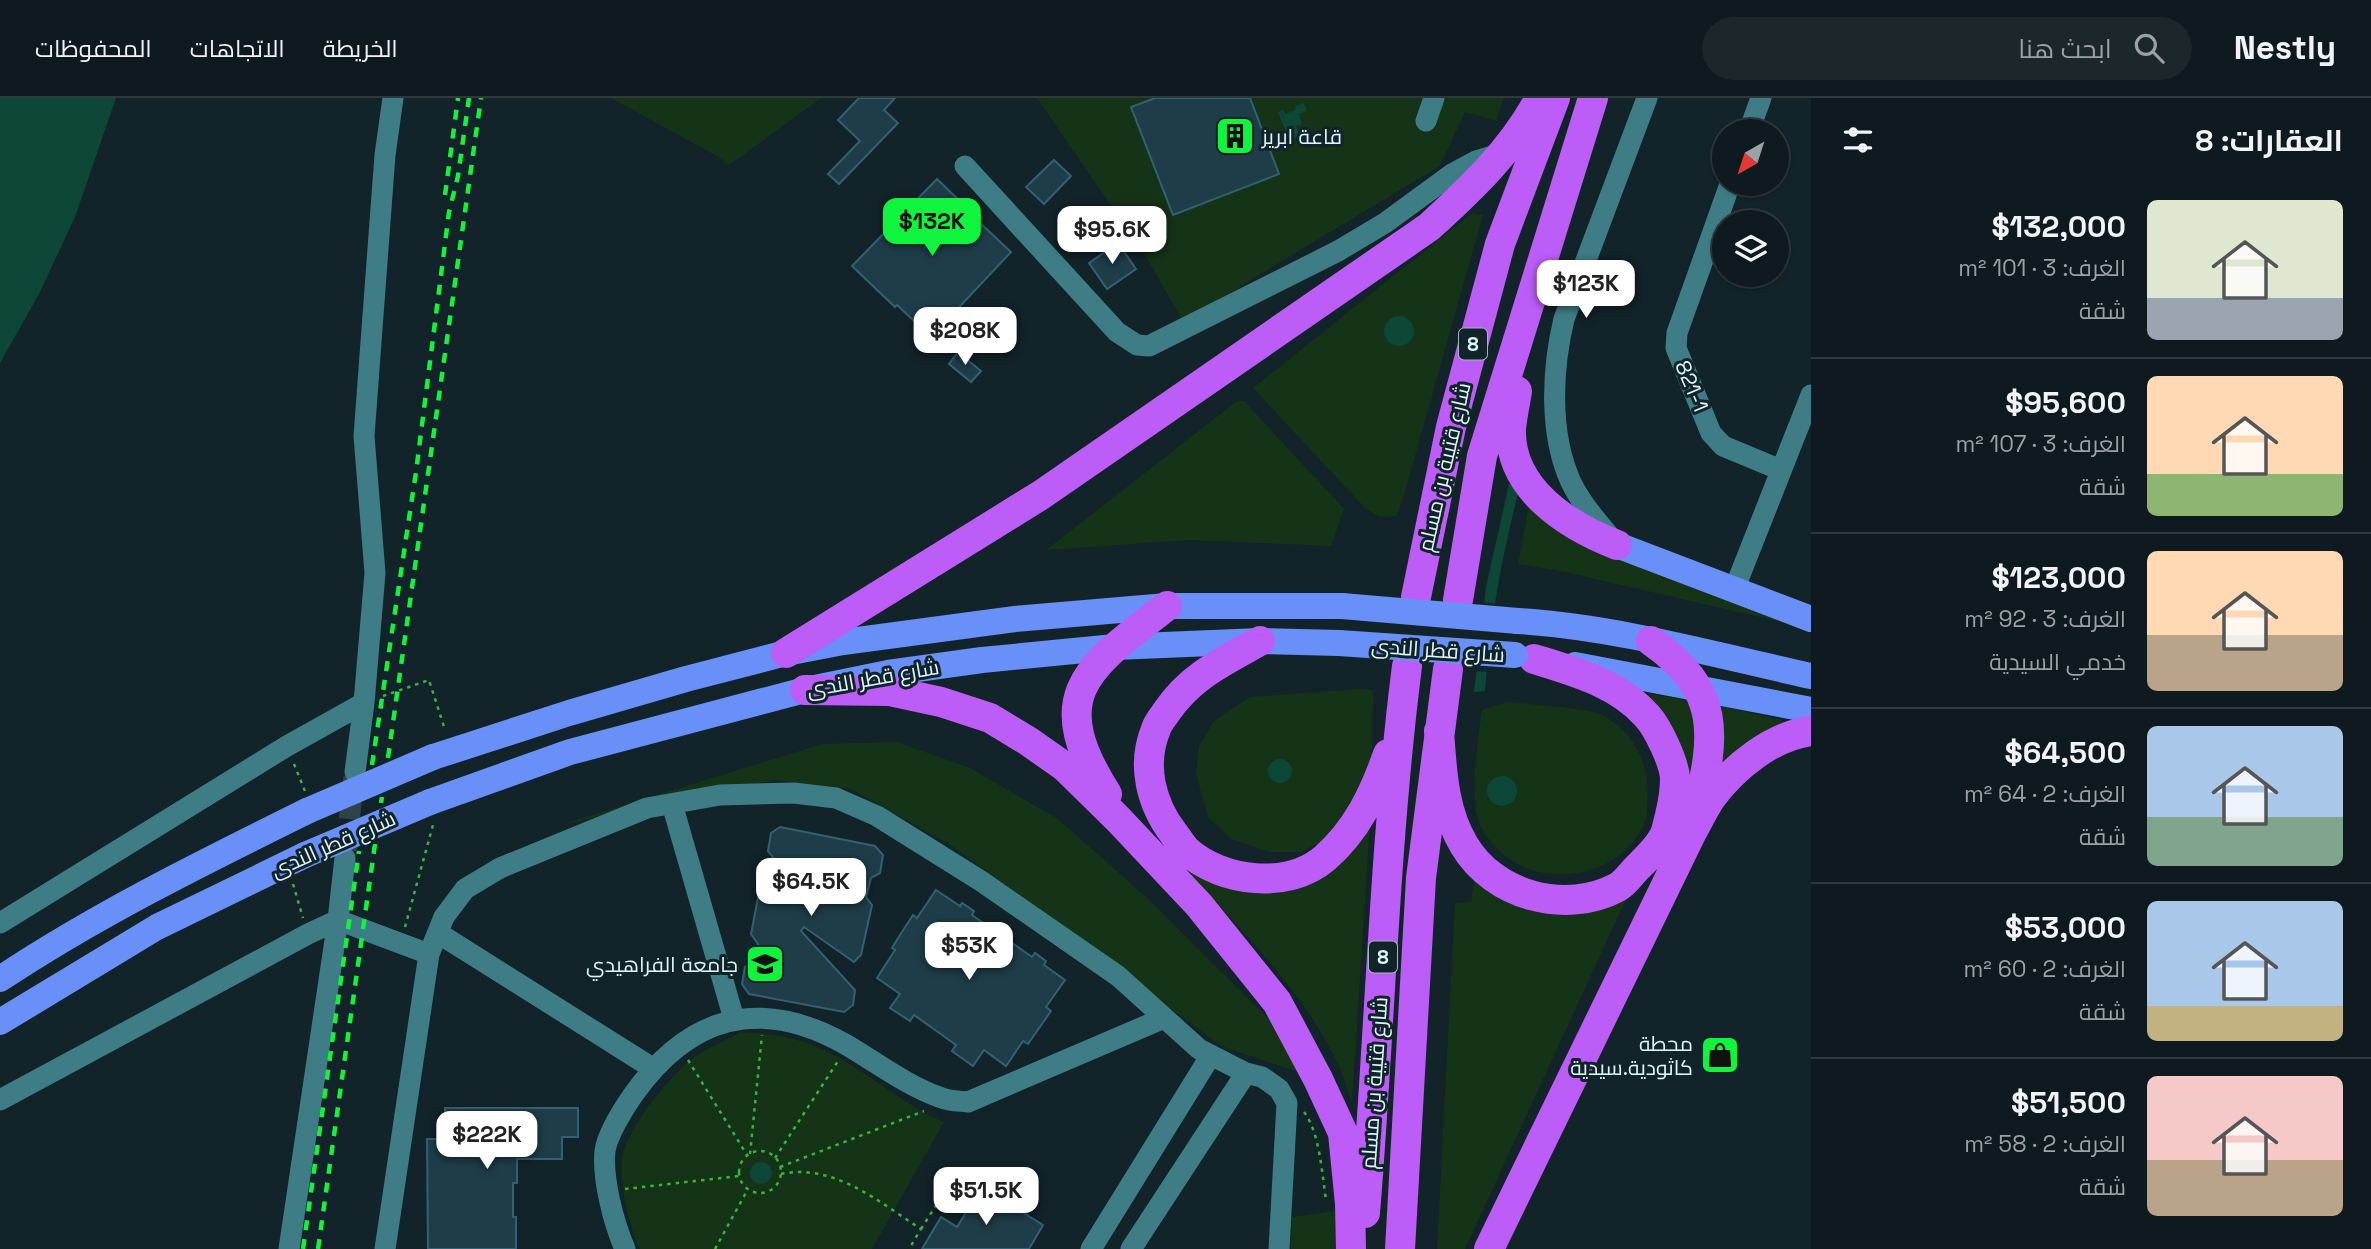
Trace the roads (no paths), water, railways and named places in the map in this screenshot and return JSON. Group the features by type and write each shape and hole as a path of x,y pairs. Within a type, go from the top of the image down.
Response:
{"highway":[{"path":"786,653 1041,495 1429,227 1475,186 1504,152 1528,120 1539,98"},
{"name":"شارع قتيبة بن مسلم","path":"1416,597 1451,427 1500,244 1555,98"},
{"name":"شارع قتيبة بن مسلم","path":"1458,600 1482,456 1593,98"},
{"path":"1535,284 1511,429 1512,447 1520,470 1534,492 1561,516 1594,536 1617,545"},
{"path":"1130,832 1094,774 1079,740 1076,717 1081,690 1098,662 1167,606"},
{"path":"1651,641 1686,670 1707,708 1708,739 1704,779 1692,832"},
{"path":"1260,642 1208,670 1180,693 1156,727 1148,762 1152,796 1165,822 1187,851 1221,871 1256,880 1291,876 1323,860 1354,829 1377,785 1400,721"},
{"path":"1439,731 1447,804 1464,845 1484,869 1508,887 1544,900 1583,900 1619,886 1646,860 1665,835 1674,800 1675,776 1661,739 1646,716 1620,693 1588,676 1524,657"},
{"name":"شارع قتيبة بن مسلم","path":"1362,1249 1400,721 1407,666"},
{"name":"شارع قتيبة بن مسلم","path":"1400,1249 1421,878 1448,669"},
{"path":"804,690 890,691 941,702 990,718 1065,767 1130,832 1199,905 1277,1002 1318,1079 1343,1133 1352,1249"},
{"path":"1489,1249 1711,798 1749,760 1781,739 1811,732"}],"main road":[{"path":"1617,545 1811,619"},
{"name":"شارع قطر الندى","path":"0,979 44,950 306,802 569,713 786,653 958,625 1167,606 1342,606 1540,622 1651,641 1811,676"},
{"name":"شارع قطر الندى","path":"0,1022 157,927 305,855 432,811 570,752 804,690 935,666 1115,647 1260,642 1339,643 1524,657 1811,710"}],"street":[{"path":"355,772 375,573 364,436 385,155 393,98"},
{"path":"1426,121 1434,98"},
{"path":"1617,545 1580,500 1563,462 1556,406 1556,371 1558,344 1564,319 1647,98"},
{"path":"1753,119 1761,98"},
{"path":"965,166 1117,332 1137,345 1149,346 1338,251 1385,223 1452,174 1476,161 1504,152"},
{"name":"821-1","path":"1726,196 1677,332 1676,348 1711,433 1723,446 1781,470"},
{"path":"1734,590 1811,395"},
{"path":"0,923 287,746 364,703"},
{"path":"385,1249 429,954 444,918 465,889 500,868 647,808 720,795 794,793 836,798 877,816 981,881 1118,976 1199,1049 1246,1073 1262,1077 1279,1089 1287,1103 1279,1249"},
{"path":"672,804 734,1018"},
{"path":"289,1249 345,858"},
{"path":"0,1100 338,920 429,954"},
{"path":"438,933 654,1069"},
{"path":"625,1249 617,1231 605,1150 625,1107 654,1069 679,1046 734,1018 764,1017 802,1024 848,1046 943,1099 968,1102 1164,1018"},
{"path":"1091,1249 1212,1055"},
{"path":"1131,1249 1246,1073"}],"tunnel":[{"path":"346,850 354,777"}],"railway":[{"path":"445,195 458,98"},
{"path":"372,765 416,472 449,212 458,176 469,98"},
{"path":"388,758 481,98"},
{"path":"381,803 382,797"},
{"path":"318,1249 375,844"},
{"path":"303,1249 359,851"}],"place":[{"name":"قاعة ابريز","path":"1235,136"},
{"name":"جامعة الفراهيدي","path":"765,964"},
{"name":"محطة كاثودية.سيدية","path":"1720,1055"}]}
